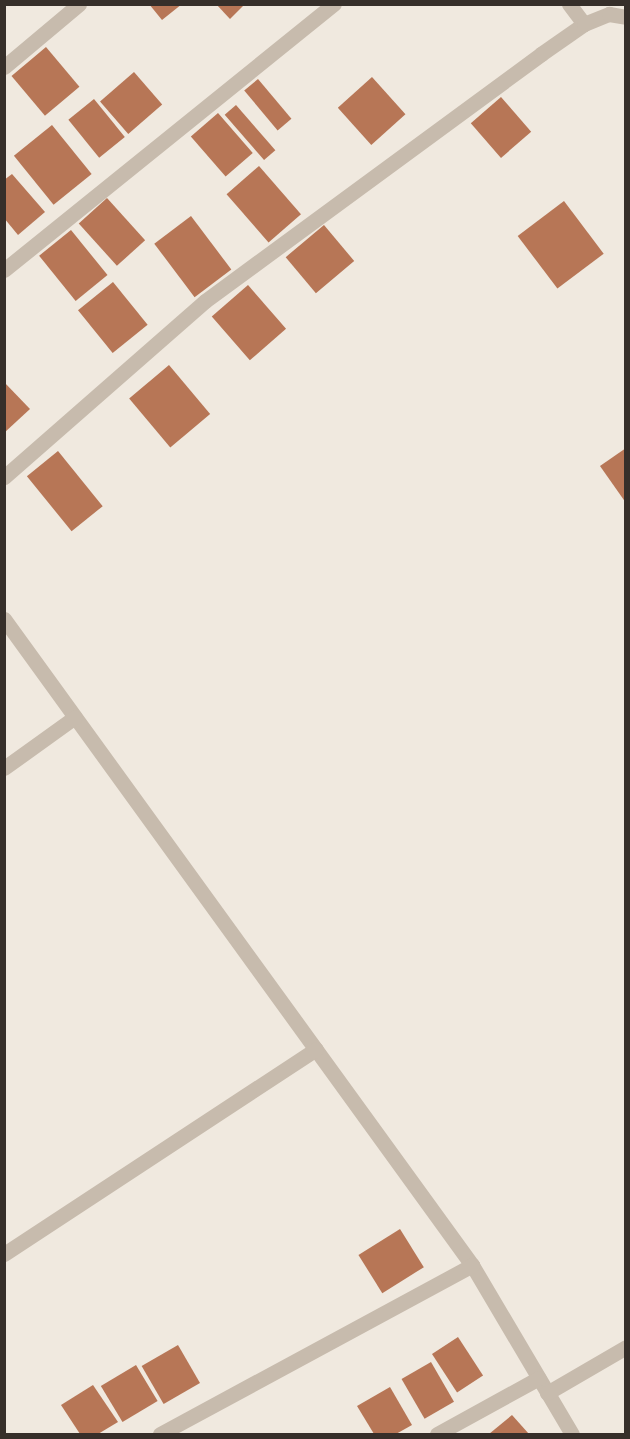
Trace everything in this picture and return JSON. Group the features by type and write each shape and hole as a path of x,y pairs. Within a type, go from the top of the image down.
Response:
{"street":[{"path":"4,66 79,4"},
{"path":"7,263 334,4"},
{"path":"569,4 584,24"},
{"path":"4,477 205,301 584,24 609,14 626,17"},
{"path":"4,619 472,1265 572,1434"},
{"path":"4,768 75,717"},
{"path":"4,1254 316,1049"},
{"path":"160,1434 472,1265"},
{"path":"547,1393 626,1347"},
{"path":"437,1434 539,1378"}],"building":[{"path":"149,4 182,4 162,20"},
{"path":"216,4 245,4 230,19"},
{"path":"46,47 79,87 45,116 12,76"},
{"path":"134,72 162,104 128,134 100,102"},
{"path":"372,77 405,114 371,145 338,108"},
{"path":"258,79 291,119 278,130 244,91"},
{"path":"501,97 531,132 501,158 471,123"},
{"path":"94,99 125,137 99,158 68,120"},
{"path":"236,105 275,150 264,160 225,115"},
{"path":"218,113 253,153 226,177 191,137"},
{"path":"52,125 92,174 54,205 14,156"},
{"path":"259,166 301,214 269,243 227,194"},
{"path":"12,174 45,212 18,235 4,218 4,180"},
{"path":"107,198 145,240 117,266 79,223"},
{"path":"564,201 604,254 557,289 518,236"},
{"path":"191,216 231,270 195,297 154,244"},
{"path":"324,225 354,261 316,293 286,257"},
{"path":"71,230 108,275 76,301 39,256"},
{"path":"113,282 148,325 113,353 78,310"},
{"path":"248,285 286,329 250,360 212,316"},
{"path":"169,365 210,414 170,447 129,398"},
{"path":"4,382 30,409 4,433"},
{"path":"626,448 626,503 600,466"},
{"path":"58,451 103,506 72,531 27,476"},
{"path":"400,1229 424,1267 382,1293 358,1255"},
{"path":"458,1337 483,1376 457,1392 432,1354"},
{"path":"178,1345 200,1383 164,1404 142,1366"},
{"path":"431,1362 454,1402 425,1419 402,1379"},
{"path":"136,1365 158,1401 122,1422 101,1386"},
{"path":"93,1385 118,1422 98,1434 80,1434 61,1405"},
{"path":"390,1387 412,1425 396,1434 374,1434 357,1406"},
{"path":"512,1415 529,1434 489,1434"}]}
